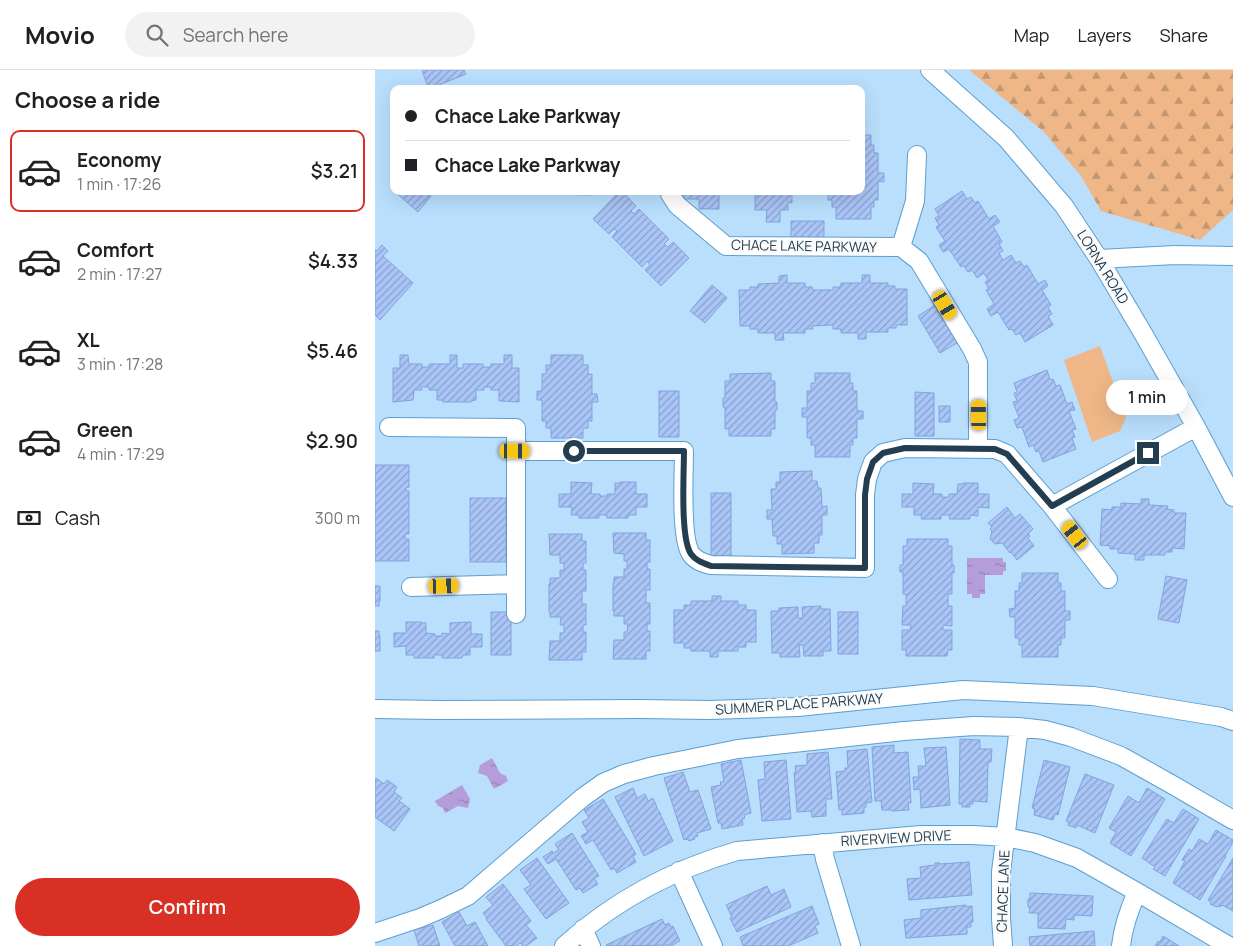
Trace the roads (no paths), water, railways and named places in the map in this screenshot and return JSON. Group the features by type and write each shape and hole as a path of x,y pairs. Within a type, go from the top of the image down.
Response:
{"street":[{"name":"LORNA ROAD","path":"930,70 1006,138 1064,206 1099,259 1196,427 1233,497"},
{"path":"917,155 915,201 901,247 919,261 978,362 978,449"},
{"name":"CHACE LAKE PARKWAY","path":"671,195 677,205 726,246 901,247"},
{"path":"1099,259 1175,254 1233,256"},
{"path":"389,427 516,428 516,614"},
{"path":"1052,506 1196,427"},
{"path":"515,451 684,451 684,524 691,554 699,562 711,566 865,568 865,495 867,479 873,462 883,453 905,448 995,449 1007,454 1052,506 1108,579"},
{"path":"411,587 516,584"},
{"name":"SUMMER PLACE PARKWAY","path":"375,709 709,710 798,706 963,690 1093,696 1229,718"},
{"path":"375,933 420,918 468,896 582,798 603,783 625,774 654,766 738,749 904,730 974,726 1019,727 1045,730 1071,737 1121,756 1233,820"},
{"name":"CHACE LANE","path":"1003,946 1001,872 1019,727"},
{"name":"RIVERVIEW DRIVE","path":"563,946 615,906 649,886 679,871 737,851 921,835 973,835 1006,837 1035,843 1077,858 1229,946"},
{"path":"822,843 851,946"},
{"path":"679,871 713,946"},
{"path":"1121,946 1123,928 1137,892"},
{"path":"583,929 591,946"}],"water":[{"path":"967,558 1003,558 1003,562 1006,562 1006,571 1003,571 1003,575 985,575 985,594 980,594 980,598 972,598 972,594 967,594"},
{"path":"492,758 500,773 506,776 508,781 494,789 487,776 478,773 480,765"},
{"path":"462,785 470,799 468,808 458,806 445,813 443,808 438,806 435,801"}]}
